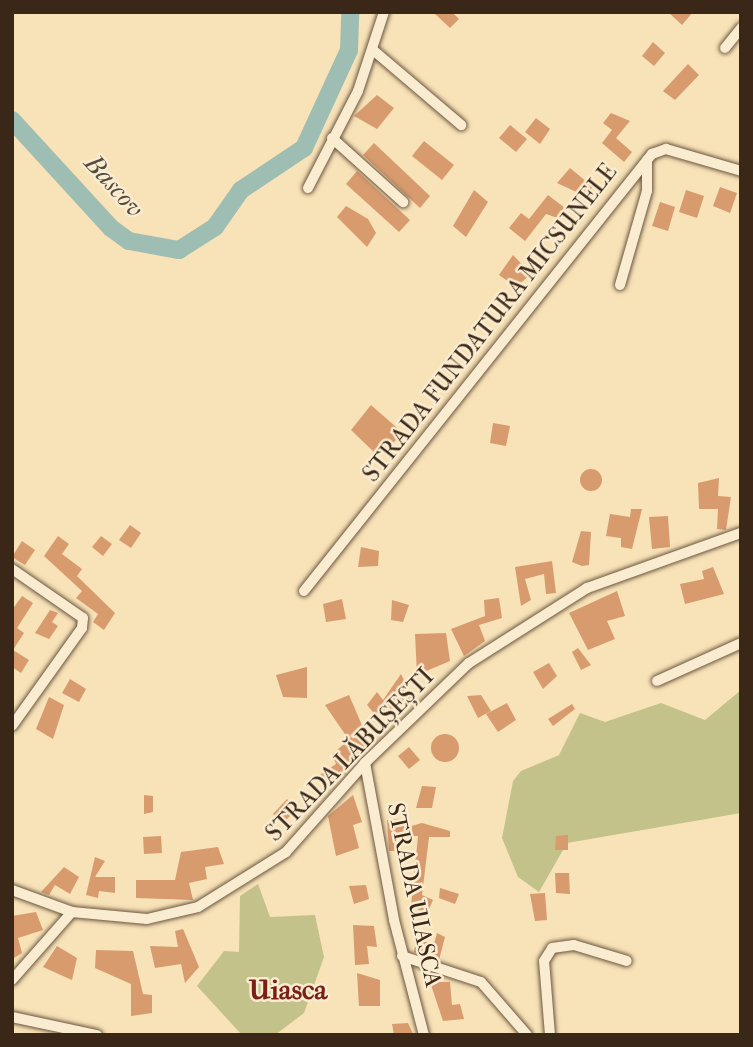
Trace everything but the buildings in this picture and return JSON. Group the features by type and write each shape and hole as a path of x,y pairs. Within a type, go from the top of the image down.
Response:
{"street":[{"path":"308,188 373,50 384,12"},
{"path":"725,48 741,28"},
{"path":"373,50 461,125"},
{"path":"332,138 403,202"},
{"name":"STRADA FUNDATURA MICSUNELE","path":"304,591 647,160 666,149 741,171"},
{"path":"620,285 647,191 647,160"},
{"name":"STRADA LĂBUȘEȘTI","path":"12,890 72,912 147,919 198,907 234,888 286,852 365,763 469,663 587,589 741,533"},
{"path":"12,569 83,618 82,628 12,726"},
{"path":"657,681 741,643"},
{"name":"STRADA UIASCA","path":"365,763 402,957 424,1035"},
{"path":"12,980 72,912"},
{"path":"550,1035 544,961 552,948 574,945 627,961"},
{"path":"402,957 481,982 527,1035"},
{"path":"12,1017 97,1035"}],"shaded area":[{"path":"741,690 741,813 567,843 539,892 518,877 502,838 513,781 521,771 559,755 580,713 605,722 661,703 705,720"},
{"path":"258,884 270,917 315,915 324,957 304,1013 275,1035 242,1035 197,986 224,951 239,952 240,896"}],"waterway":[{"name":"Bascov","path":"12,120 111,228 129,241 179,250 215,227 241,190 304,148 349,50 350,12"}],"district":[{"name":"Uiasca","path":"288,990"}]}
